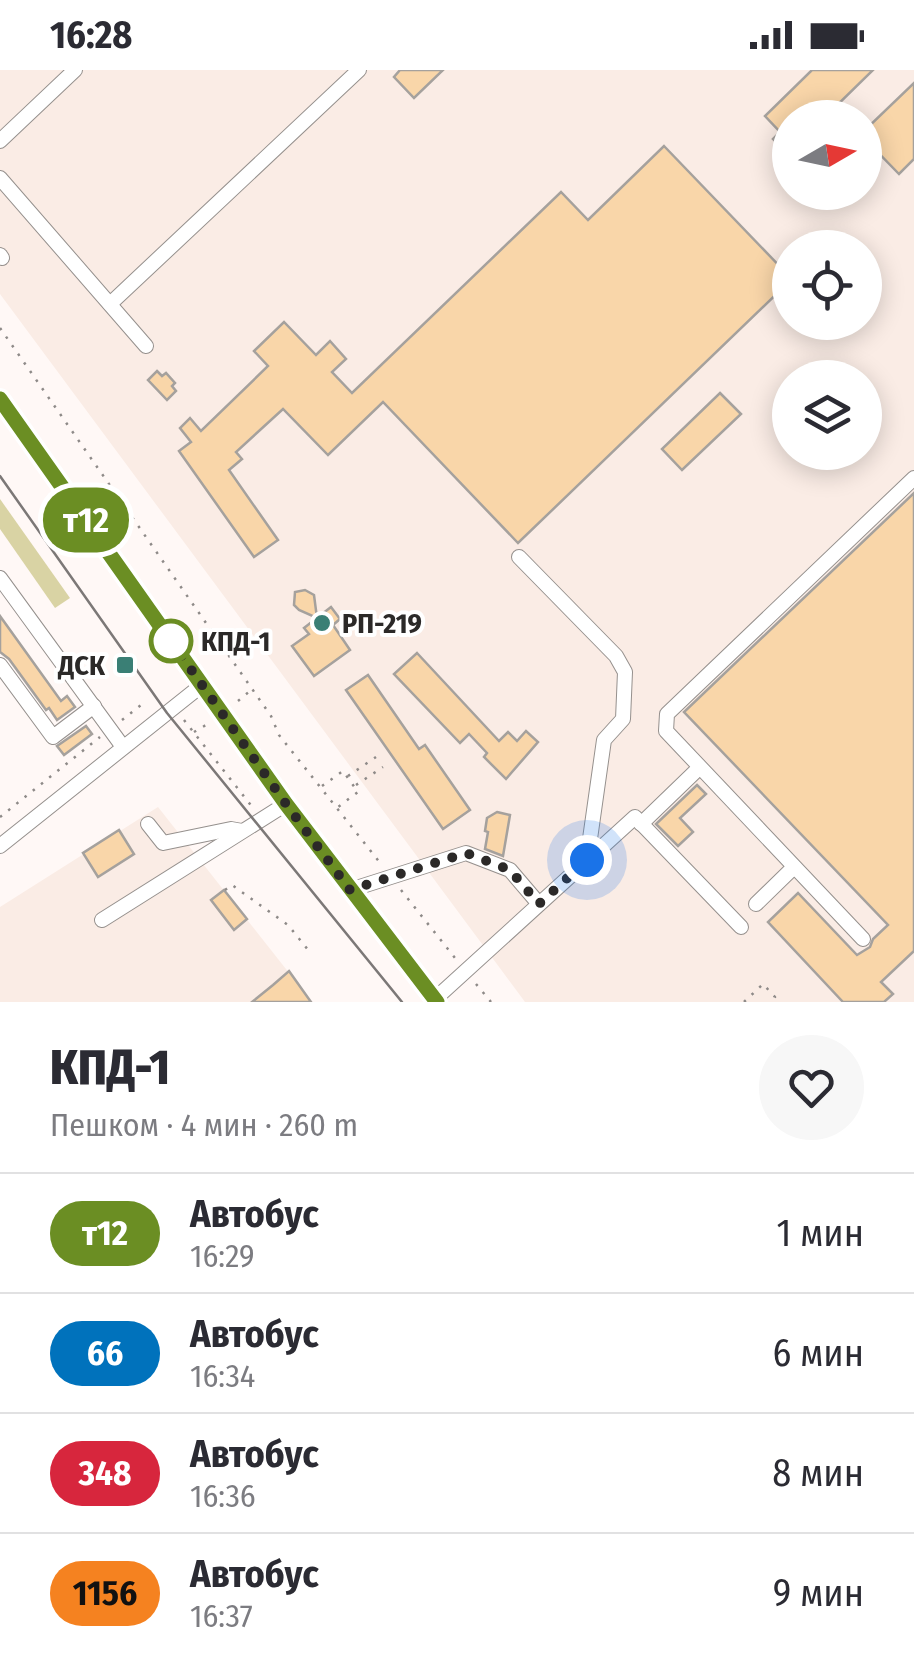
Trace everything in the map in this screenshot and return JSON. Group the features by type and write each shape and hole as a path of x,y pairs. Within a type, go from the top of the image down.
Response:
{"main road":[{"path":"0,399 286,804 436,1001"}],"street":[{"path":"110,304 359,70"},
{"path":"0,141 73,71"},
{"path":"0,178 146,346"},
{"path":"863,938 666,731 667,714 914,478"},
{"path":"520,558 616,656 625,672 623,719 604,740 587,860"},
{"path":"0,578 124,747"},
{"path":"0,665 54,737 94,706"},
{"path":"0,846 202,685"},
{"path":"641,824 699,768"},
{"path":"102,920 286,804"},
{"path":"436,1001 635,818 741,927"},
{"path":"148,824 163,844 231,829 242,832"},
{"path":"350,890 466,853 510,870 539,904"},
{"path":"756,904 794,867"}],"path":[{"path":"0,328 271,716 279,735 491,1002"},
{"path":"238,702 252,689"},
{"path":"0,818 146,701"},
{"path":"173,708 262,820"},
{"path":"194,732 206,725"},
{"path":"347,776 376,756"},
{"path":"354,786 383,767"},
{"path":"321,788 343,771 358,792 337,808"},
{"path":"225,890 232,885 288,925 308,951"},
{"path":"744,1002 763,984 776,997 770,1002"}],"shaded area":[{"path":"0,70 914,70 914,1002 525,1002 0,294"},
{"path":"0,499 70,598 55,608 0,529"},
{"path":"158,807 312,1002 0,1002 0,907"}],"building":[{"path":"400,70 443,70 414,98 394,77"},
{"path":"812,70 873,70 842,100 781,100"},
{"path":"914,83 914,159 899,174 882,156 882,114"},
{"path":"664,146 772,258 772,298 518,543 383,402 328,455 283,409 236,452 242,459 229,470 278,540 254,557 179,451 191,442 180,428 190,418 201,431 268,366 254,351 284,322 316,355 330,341 346,359 332,372 352,393 561,192 588,220"},
{"path":"157,371 162,376 166,373 175,383 172,386 176,391 167,400 148,380"},
{"path":"720,393 741,414 682,470 662,449"},
{"path":"914,493 914,951 881,982 893,994 884,1002 843,1002 768,922 798,893 857,955 870,947 888,925 684,712"},
{"path":"305,590 314,595 317,618 294,605 295,592"},
{"path":"331,607 340,619 333,625 350,650 314,676 292,646 309,634 304,628"},
{"path":"0,616 61,701 67,696 75,707 57,720 0,652"},
{"path":"417,653 499,741 508,732 517,741 526,731 538,742 506,779 484,757 487,753 469,734 460,743 394,674"},
{"path":"368,675 419,749 425,745 470,810 443,829 346,690"},
{"path":"86,726 92,734 64,755 57,746"},
{"path":"697,785 706,794 680,818 693,832 678,846 656,824"},
{"path":"497,812 510,815 503,856 485,849 487,818"},
{"path":"119,830 134,854 98,877 83,853"},
{"path":"224,890 247,919 234,930 211,900"},
{"path":"289,971 311,1002 252,1002 273,985"}],"tram line":[{"path":"0,476 167,713 402,1002"}],"bus line":[{"name":"т12","path":"0,399 286,804 437,1002"}],"place":[{"name":"РП-219","path":"322,623"},
{"name":"КПД-1","path":"171,641"},
{"name":"ДСК","path":"125,665"}],"route":[{"path":"171,641 350,890 466,853 510,870 539,904 587,860"}]}
